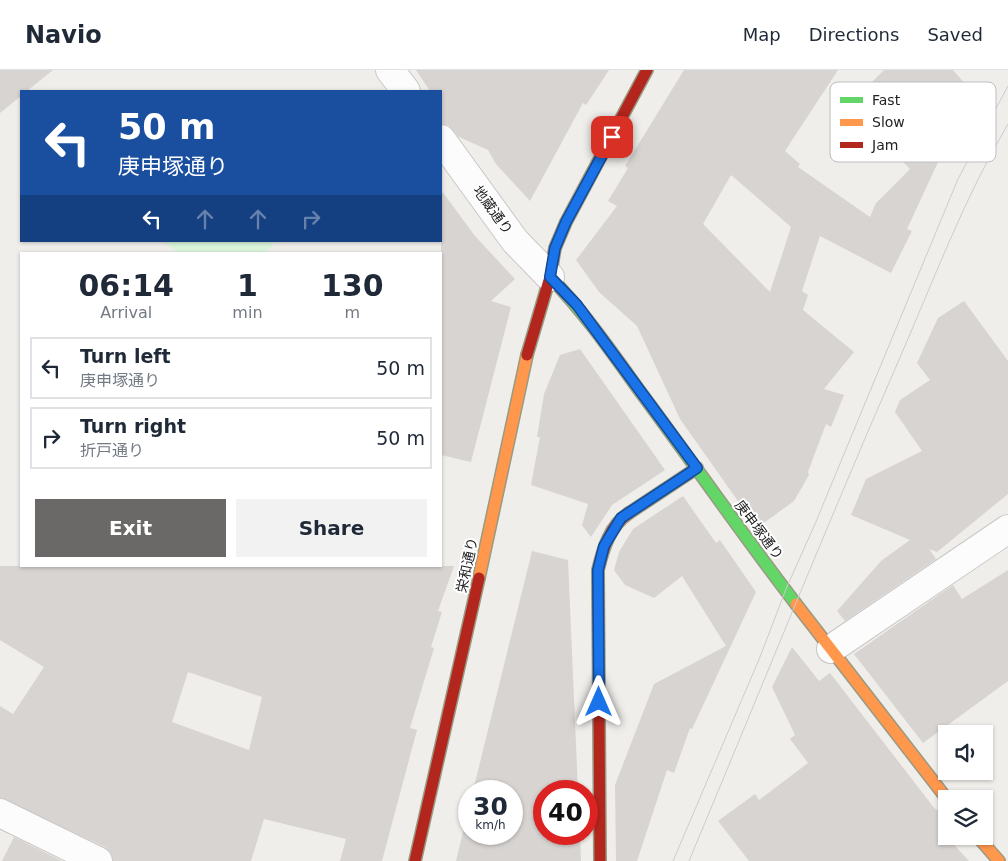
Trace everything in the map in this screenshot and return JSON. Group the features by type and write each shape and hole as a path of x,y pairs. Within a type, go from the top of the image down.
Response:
{"street":[{"path":"390,70 405,90"},
{"name":"栄和通り","path":"415,861 452,705 531,338 550,277 555,248 566,222 647,70"},
{"name":"地蔵通り","path":"442,140 515,240 550,277"},
{"name":"庚申塚通り","path":"550,277 577,305 697,468 741,533 940,790"},
{"path":"600,861 598,570 604,546 621,518 697,468"},
{"path":"832,649 1008,529"},
{"path":"0,813 98,861"},
{"path":"985,845 999,861"}],"green space":[{"path":"163,242 275,242 266,252 178,252"}],"building":[{"path":"0,70 53,70 28,90 20,90 20,97 0,113"},
{"path":"416,70 609,70 586,105 583,103 530,201 496,164 488,150 459,137 448,125 442,124 442,90 429,90"},
{"path":"684,70 838,70 785,151 800,164 798,167 870,217 876,203 910,169 903,162 938,162 907,229 912,231 891,273 820,236 802,291 808,295 803,310 854,352 824,389 844,395 831,427 826,424 808,472 809,475 794,501 757,528 680,419 637,326 599,292 576,260 617,206 608,201 628,168 625,166","holes":["731,175 791,227 770,292 703,224"]},
{"path":"884,70 953,70 963,82 872,82"},
{"path":"442,191 475,236 515,279 491,301 511,307 471,462 442,455"},
{"path":"964,301 1008,361 1008,494 937,552 929,549 936,559 845,621 837,611 881,561 910,540 851,515 866,479 922,451 895,412 900,400 930,380 917,363 938,318"},
{"path":"580,349 665,470 612,505 591,537 582,525 588,504 531,485 540,437 537,437 544,394 560,355"},
{"path":"683,496 716,543 720,540 756,592 692,729 690,728 674,773 667,770 637,861 616,861 615,785 654,684 726,646 682,576 654,598 625,585 614,570 619,552 633,529"},
{"path":"532,551 568,560 578,780 533,780 533,845 580,845 581,861 456,861 460,845 523,845 523,780 476,780"},
{"path":"0,566 454,566 438,611 442,612 431,647 434,648 410,728 417,730 382,861 340,861 346,839 264,819 251,861 113,861 111,853 105,847 0,798 0,706 13,714 44,667 0,640","holes":["188,672 262,697 249,750 172,722"]},
{"path":"1008,570 1008,681 948,725 938,725 938,732 923,743 854,654 953,585 962,599"},
{"path":"792,647 819,681 830,673 935,809 938,810 938,845 954,845 969,861 749,861 718,821 755,794 759,800 808,763 790,739 795,735 772,687"},
{"path":"14,837 62,861 2,861"}],"tram line":[{"path":"996,108 1008,86"},
{"path":"996,145 1008,124"},
{"path":"673,861 760,657 786,589 815,524 958,179 967,162"},
{"path":"689,861 845,486 963,211 987,162"}],"traffic: fast":[{"path":"550,277 597,332 796,604"}],"traffic: slow":[{"path":"479,578 527,355"},
{"path":"629,513 697,468"},
{"path":"796,604 940,790"},
{"path":"985,845 999,861"}],"traffic: jam":[{"path":"527,355 550,277 555,248 566,222 647,70"},
{"path":"600,861 598,570 608,538 622,518 629,513"},
{"path":"415,861 479,578"}],"route":[{"path":"599,702 598,570 604,546 621,518 697,468 577,305 550,277 555,248 566,222 612,137"}]}
